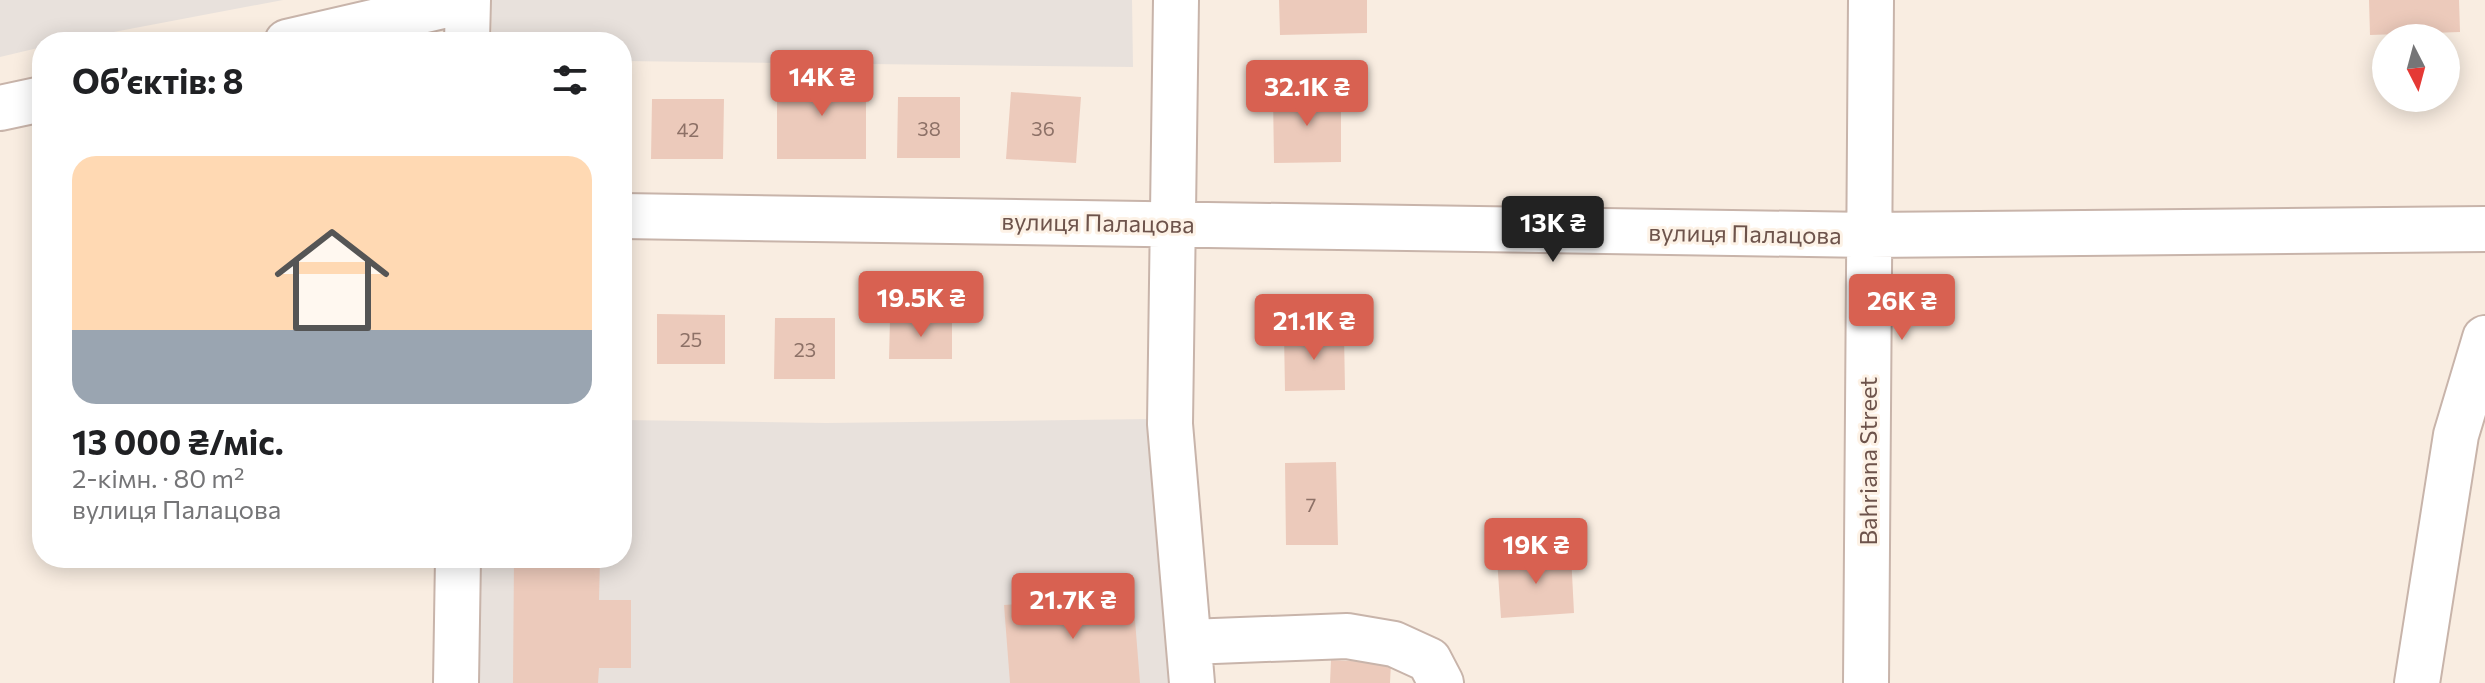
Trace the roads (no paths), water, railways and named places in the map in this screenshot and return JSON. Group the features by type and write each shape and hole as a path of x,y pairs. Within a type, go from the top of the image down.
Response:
{"street":[{"path":"330,32 468,0 467,32"},
{"path":"1176,0 1170,424 1190,662 1347,636 1394,644 1429,660 1441,683"},
{"name":"Bahriana Street","path":"1866,683 1871,0"},
{"path":"0,108 32,101"},
{"name":"вулиця Палацова","path":"632,216 1869,235 2485,229"},
{"path":"2417,683 2456,435 2485,338"},
{"path":"456,683 458,568"}]}
